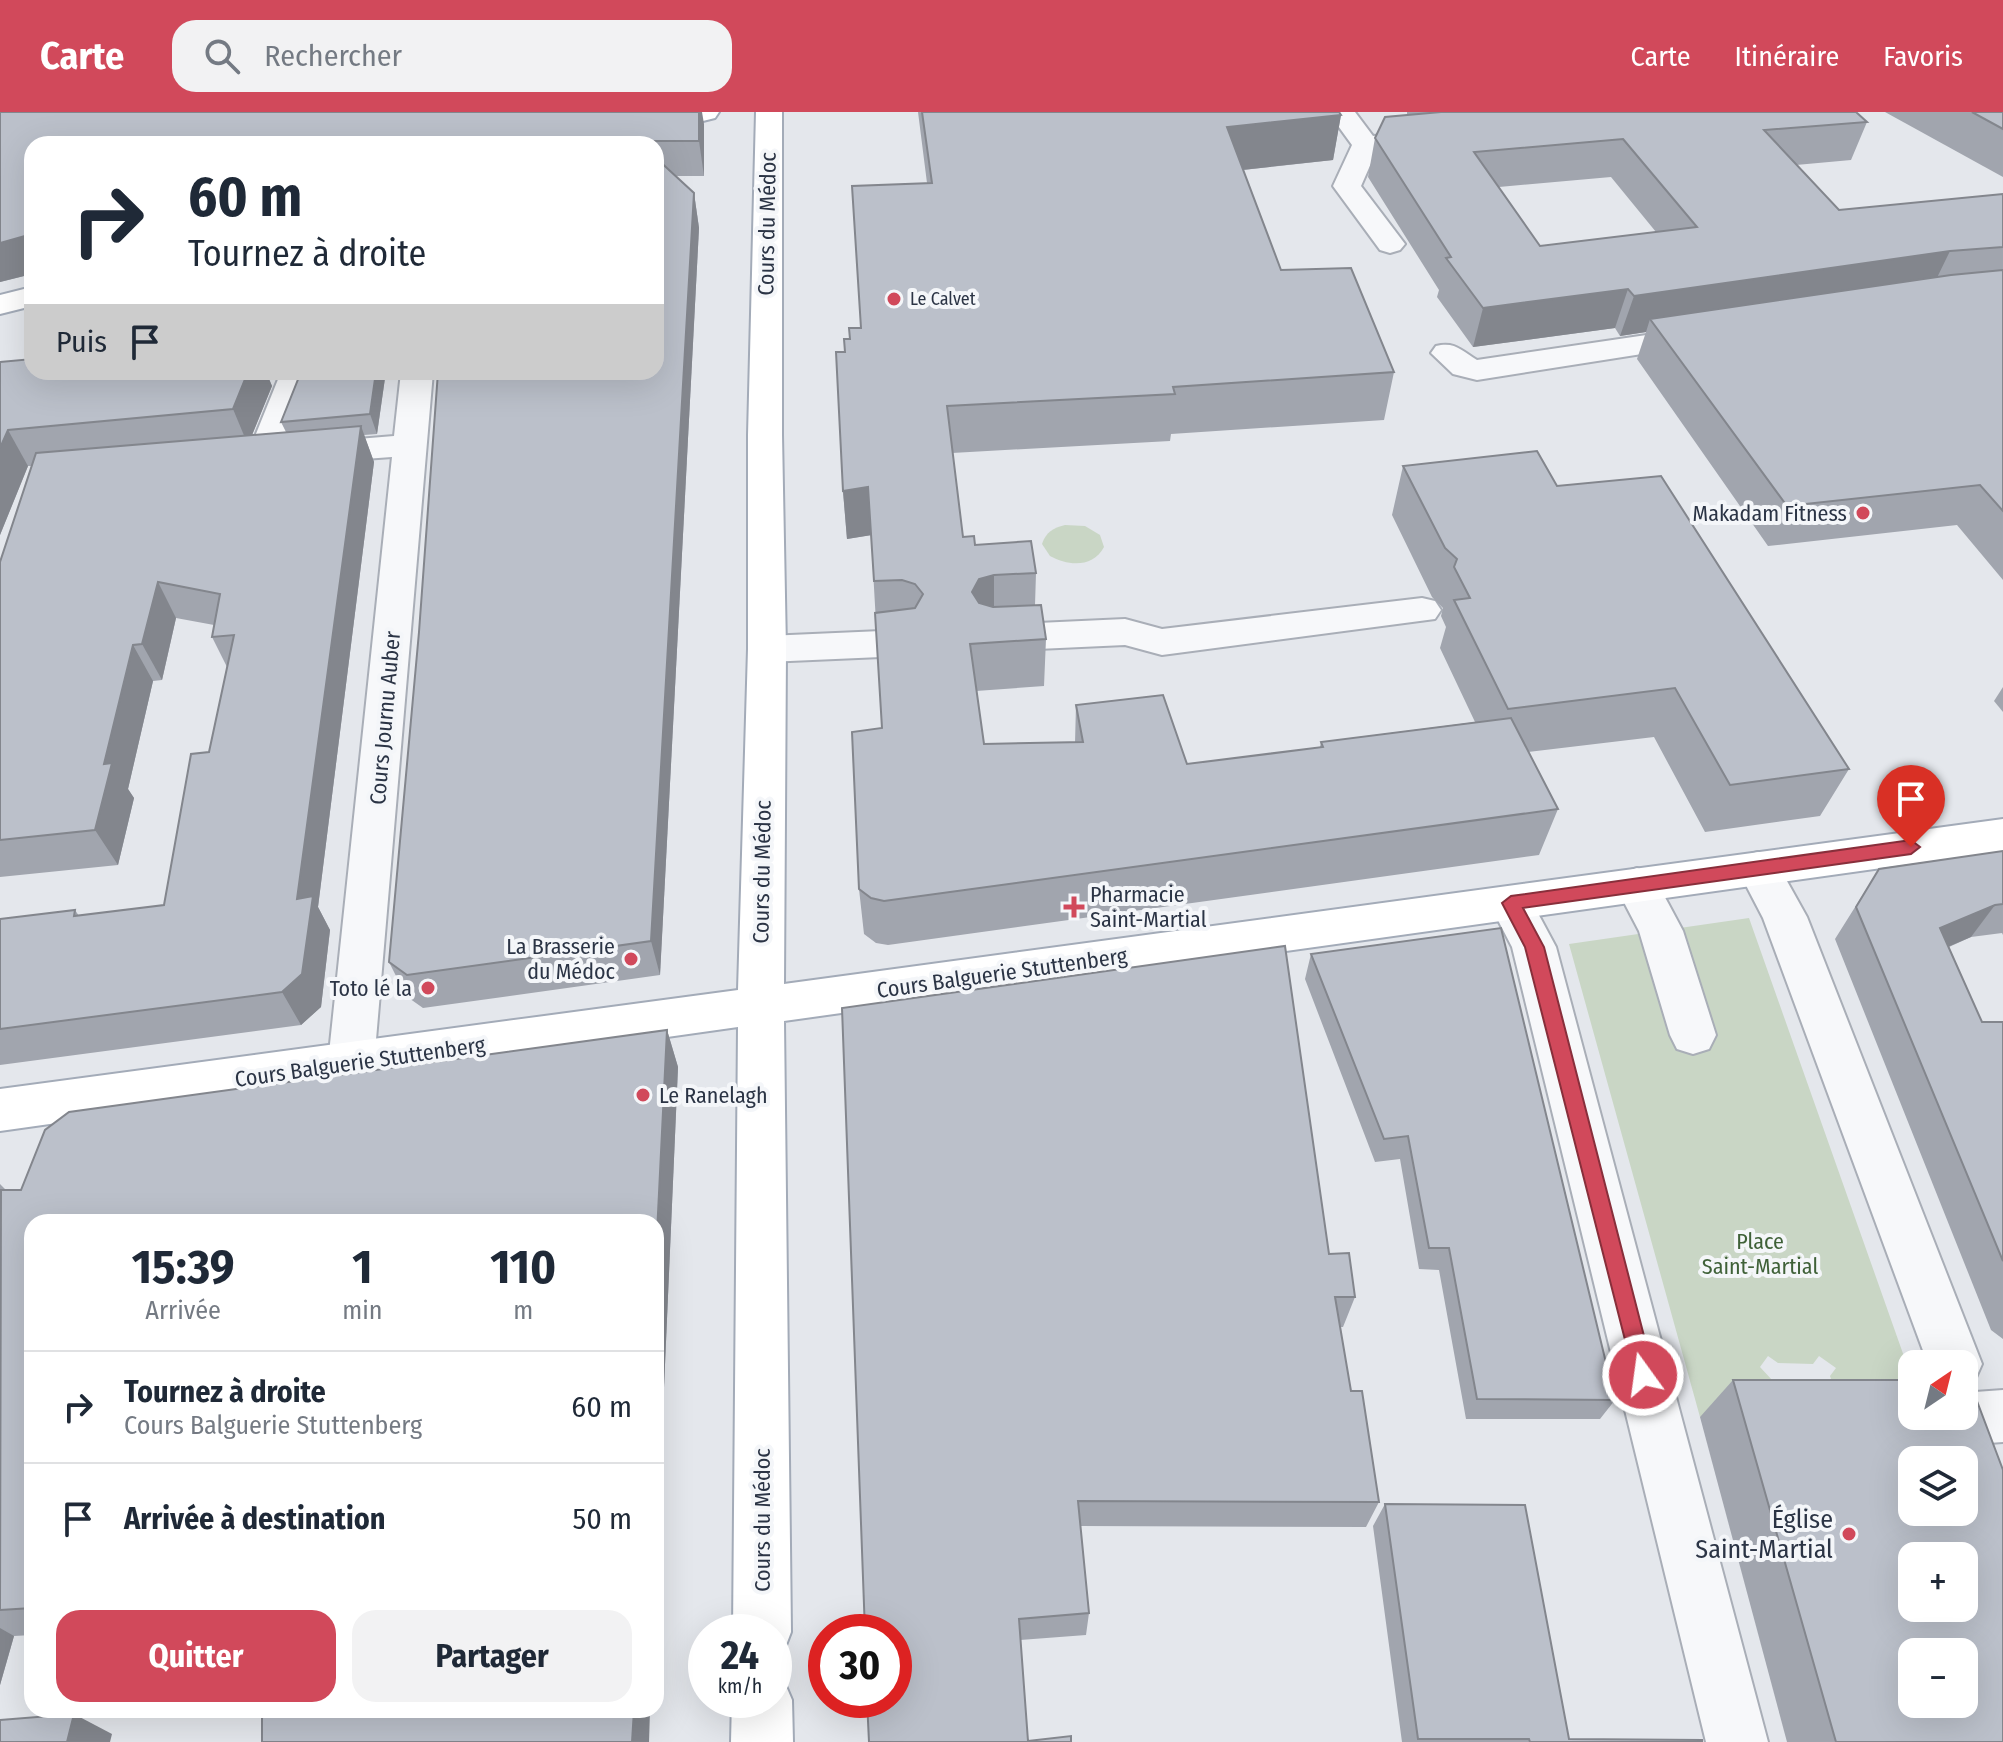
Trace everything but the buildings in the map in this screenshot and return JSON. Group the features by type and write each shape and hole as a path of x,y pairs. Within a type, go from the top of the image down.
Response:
{"main road":[{"path":"609,136 706,112"},
{"name":"Cours du Médoc","path":"762,1614 762,1007 769,112"},
{"path":"0,305 24,298"},
{"name":"Cours Balguerie Stuttenberg","path":"0,1110 55,1125 351,1063 2003,835"},
{"path":"762,1718 762,1742"}],"street":[{"path":"1390,244 1347,186 1353,128 1458,137"},
{"path":"1447,353 1464,367 1477,370 1723,333"},
{"path":"292,380 249,457 411,445"},
{"name":"Cours Journu Auber","path":"351,1063 416,380"},
{"path":"994,638 1125,632 1162,642 1422,610"},
{"path":"767,649 904,643"},
{"path":"1758,868 1785,917 1950,1350"},
{"path":"1637,885 1661,931 1693,1035"},
{"path":"1511,903 1534,947 1737,1742"},
{"path":"1981,1408 1994,1468"}],"green space":[{"path":"1065,525 1085,526 1100,535 1104,547 1087,562 1064,562 1050,556 1042,544 1050,531"},
{"name":"Place Saint-Martial","path":"1749,918 1902,1350 1898,1350 1898,1416 1852,1416 1842,1410 1830,1376 1836,1368 1819,1356 1813,1364 1778,1363 1768,1356 1760,1367 1772,1380 1700,1417 1569,944"}],"place":[{"name":"Le Calvet","path":"894,299"},
{"name":"Makadam Fitness","path":"1863,513"},
{"name":"Pharmacie Saint-Martial","path":"1074,907"},
{"name":"La Brasserie du Médoc","path":"631,959"},
{"name":"Toto lé la","path":"428,988"},
{"name":"Le Ranelagh","path":"643,1095"},
{"name":"Église Saint-Martial","path":"1849,1534"}],"route":[{"path":"1643,1375 1534,947 1511,903 1911,847"}]}
